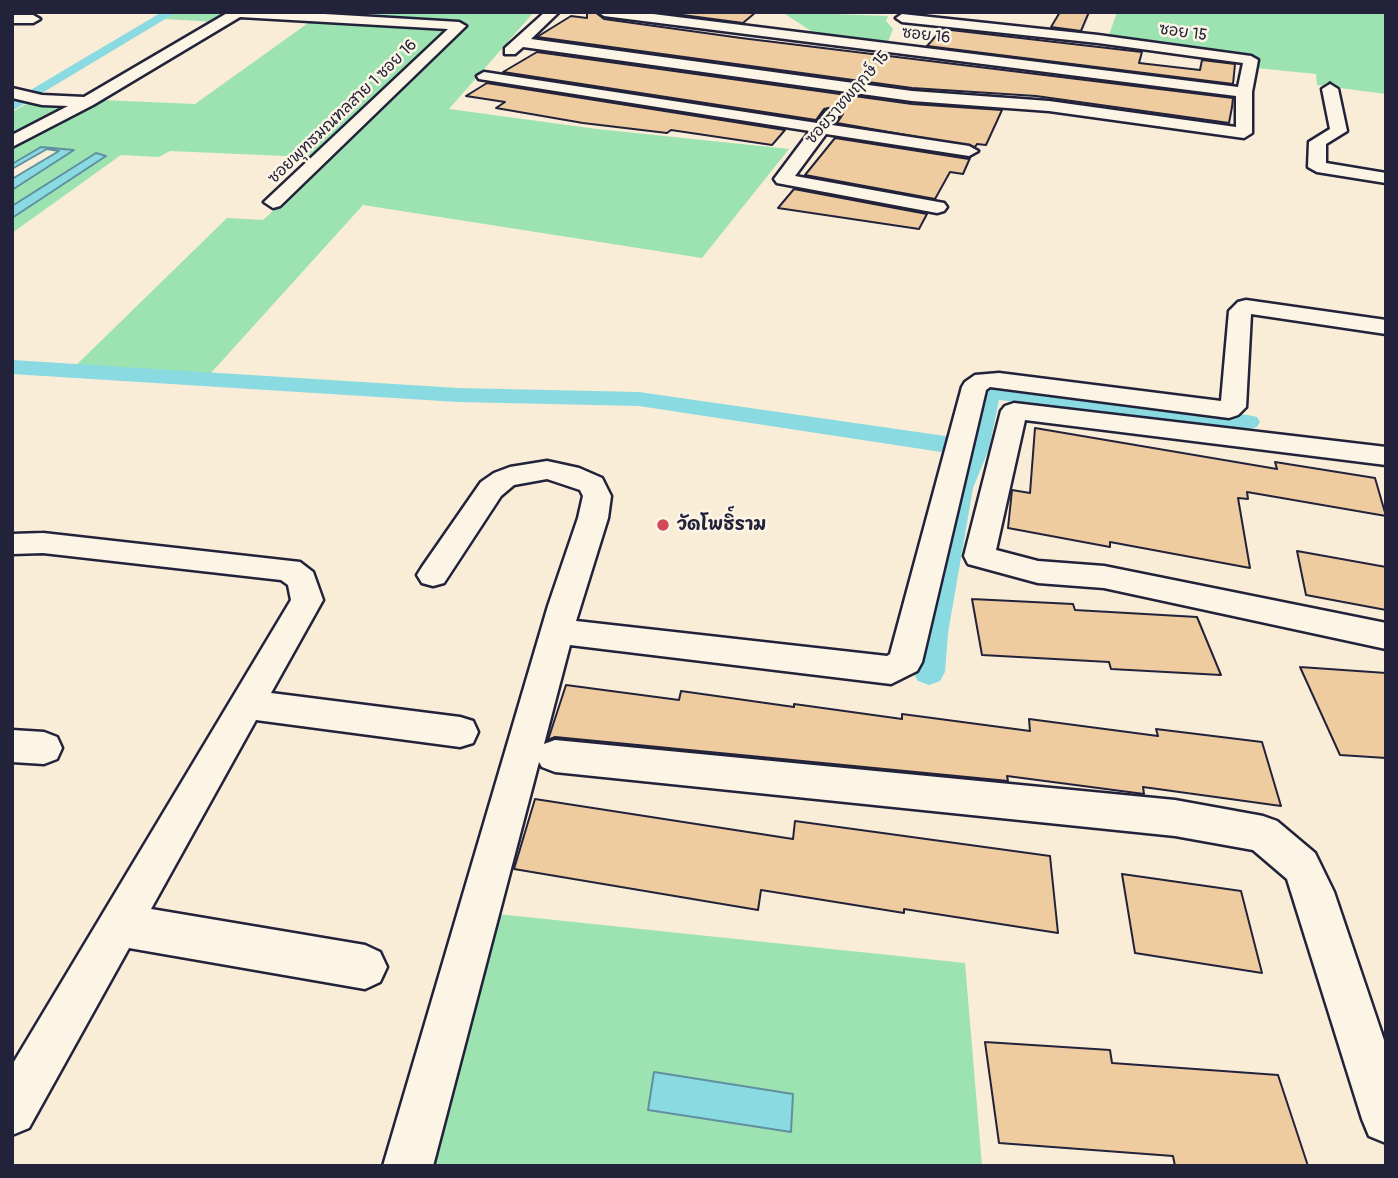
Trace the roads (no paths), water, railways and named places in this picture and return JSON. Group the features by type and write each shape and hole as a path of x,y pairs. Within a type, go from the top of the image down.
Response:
{"street":[{"path":"553,12 484,76 969,151"},
{"name":"ซอย 16","path":"604,12 819,40 882,59 1244,92"},
{"name":"ซอยพุทธมณฑลสาย 1 ซอย 16","path":"12,142 87,102 239,13 463,20 273,202"},
{"name":"ซอย 15","path":"903,15 1100,33 1251,60 1244,92"},
{"name":"ซอยราชพฤกษ์ 15","path":"903,15 882,59 853,88 782,179 937,207"},
{"path":"12,19 33,19"},
{"path":"791,23 819,40"},
{"path":"519,42 912,96 1049,106 1244,132 1244,92"},
{"path":"1330,89 1339,131 1318,142 1317,167 1386,178"},
{"path":"12,93 42,100 87,102"},
{"path":"558,631 891,670 905,662 974,387 984,380 1229,410 1233,407 1240,311 1246,307 1386,327"},
{"path":"1386,456 1014,411 979,556 1038,572 1104,577 1386,636"},
{"path":"408,1166 558,631 593,518 597,496 592,484 569,474 547,470 520,473 504,479 491,489 433,575"},
{"path":"12,544 43,543 289,570 302,580 307,600 12,1111"},
{"path":"247,704 460,732"},
{"path":"555,756 1175,818 1263,834 1301,866 1313,892 1386,1119"},
{"path":"120,925 365,967"}],"water":[{"path":"41,147 74,150 12,190 12,179 59,151 47,149 12,169 12,164"},
{"path":"96,153 106,156 12,218 12,206"},
{"path":"654,1072 793,1094 791,1132 648,1110"}],"waterway":[{"path":"12,107 171,12"},
{"path":"12,367 458,395 639,399 976,449"},
{"path":"976,449 988,395 1005,392 1248,422"},
{"path":"929,672 932,633 960,488 976,449"}],"place":[{"name":"วัดโพธิ์ราม","path":"663,525"}]}
